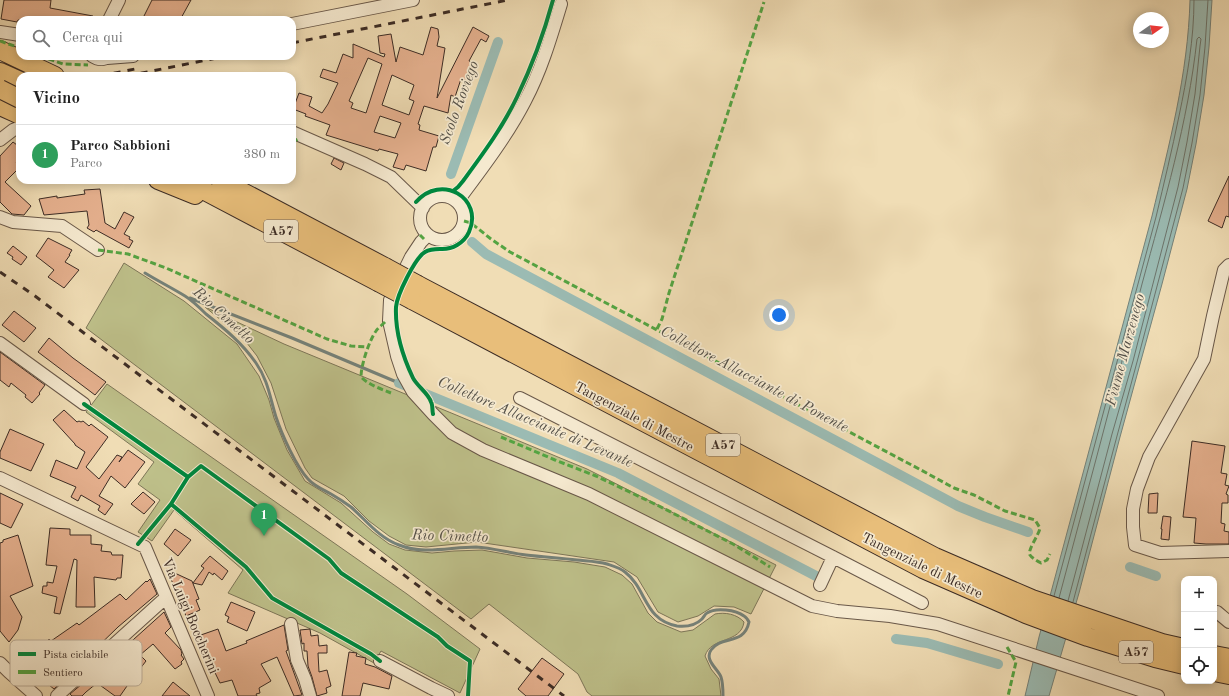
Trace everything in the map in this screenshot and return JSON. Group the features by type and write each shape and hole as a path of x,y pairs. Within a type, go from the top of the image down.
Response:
{"highway":[{"path":"0,50 16,58"},
{"path":"21,60 46,72"},
{"path":"0,72 16,79"},
{"path":"0,89 16,97"},
{"path":"0,106 16,113"},
{"name":"A57","path":"168,184 274,226"},
{"name":"Tangenziale di Mestre","path":"192,184 274,226 382,275"},
{"name":"Tangenziale di Mestre","path":"228,184 256,198 382,275 923,569 1091,628 1154,658 1181,664"},
{"name":"A57","path":"236,184 256,198"},
{"name":"Tangenziale di Mestre","path":"1091,628 1181,647"},
{"path":"1217,655 1229,658"},
{"path":"1217,673 1229,676"}],"street":[{"path":"112,16 119,0"},
{"path":"296,23 413,0"},
{"path":"457,202 517,116 526,99 539,70 561,4"},
{"path":"0,32 16,34"},
{"path":"4,137 16,129"},
{"path":"296,134 365,164 391,178 423,208"},
{"path":"4,137 16,135"},
{"path":"436,197 450,198 457,202 461,206 464,216 463,226 460,231 452,238 444,240 435,239 428,235 421,222 421,213 428,201 436,197"},
{"path":"0,217 13,222 62,226 98,250"},
{"path":"428,235 421,242 411,257 390,300 389,322 403,374 413,392 452,433 483,450 589,494 812,606 837,611 890,616 938,624 1158,696"},
{"path":"1229,265 1224,270 1204,359 1149,457 1137,489 1133,509 1133,527 1136,545 1160,553 1229,551"},
{"path":"0,343 84,404"},
{"path":"520,398 922,603"},
{"name":"Via Luigi Boccherini","path":"0,478 145,547 208,696"},
{"path":"820,585 833,557"},
{"path":"118,640 162,600"},
{"path":"1217,612 1229,622"},
{"path":"291,624 297,660 310,696"},
{"path":"380,661 430,692 448,696"},
{"path":"0,663 10,673"},
{"path":"25,686 36,696"},
{"path":"57,696 68,686"}],"green space":[{"path":"124,263 184,301 237,344 259,376 287,450 305,481 341,503 373,532 389,544 405,550 432,553 482,550 527,558 574,562 605,567 622,575 632,584 648,613 657,622 681,632 693,630 715,614 731,614 741,619 744,622 742,629 732,637 713,645 705,656 711,669 719,679 721,696 592,696 587,692 578,674 489,604 471,619 86,328"},
{"path":"205,307 284,344 587,469 776,565 751,614 734,607 714,606 698,616 678,622 658,612 637,577 614,562 477,542 426,547 406,545 389,536 369,521 344,496 312,478 305,468 286,429 271,383 257,356 243,338"},
{"path":"107,384 407,594 480,649 460,693 381,651 374,663 320,633 228,593 243,570 174,510 152,541 138,532 160,500 138,484 154,462 86,412"}],"water":[{"name":"Fiume Marzenego","path":"1190,0 1212,0 1204,95 1187,189 1079,593 1049,696 1025,696 1039,637 1165,163 1182,82 1186,55"}],"building":[{"path":"4,0 51,0 50,8 93,16 16,16 16,22 1,19"},
{"path":"152,0 191,0 182,16 144,16"},
{"path":"431,27 438,29 439,37 437,46 445,48 437,98 473,27 489,36 486,42 481,39 469,61 476,64 472,74 473,75 470,82 461,79 455,97 451,95 448,113 424,106 418,124 420,125 419,130 439,136 436,147 433,147 426,171 406,165 404,170 393,167 398,154 379,149 378,151 326,135 330,125 305,116 306,114 296,110 296,101 299,93 312,97 309,106 322,113 338,83 320,77 323,69 336,73 343,54 353,58 353,44 384,57 385,54 380,53 378,36 391,34 396,62 400,47 423,55","holes":["368,58 382,64 366,113 351,108 353,103 349,101","392,75 414,85 409,99 414,101 409,115 382,105","380,116 401,123 395,138 374,132"]},
{"path":"13,142 16,144 16,171 5,182 31,206 24,215 12,214 0,202 0,156"},
{"path":"334,158 344,163 341,170 331,164"},
{"path":"1229,176 1229,217 1226,216 1222,228 1208,221"},
{"path":"100,189 105,223 115,229 124,212 134,217 124,234 130,237 129,239 133,241 129,248 96,230 94,232 87,228 89,225 87,211 44,215 39,199 85,194 84,190"},
{"path":"48,238 72,250 65,262 79,270 64,288 48,277 54,270 36,256"},
{"path":"13,246 27,257 21,265 12,259 13,257 7,253"},
{"path":"14,311 36,328 24,342 2,325"},
{"path":"49,338 106,382 95,395 38,352"},
{"path":"0,352 45,385 39,393 40,394 32,403 25,397 26,395 11,383 9,387 0,380"},
{"path":"64,410 77,422 83,421 89,426 91,424 108,437 86,467 99,479 117,455 122,457 119,462 128,450 145,462 125,488 111,476 99,496 113,504 105,515 98,510 100,506 81,495 78,501 71,497 76,487 50,476 56,460 77,469 85,452 75,445 53,420"},
{"path":"10,429 44,444 31,471 0,458 0,452"},
{"path":"1192,441 1225,446 1221,473 1227,474 1225,485 1229,486 1226,494 1228,495 1228,503 1222,503 1221,523 1225,524 1224,531 1229,532 1229,544 1194,543 1196,518 1183,517"},
{"path":"143,492 155,502 144,514 131,504"},
{"path":"0,493 23,504 11,528 0,523"},
{"path":"1158,493 1157,513 1148,513 1149,494"},
{"path":"1163,516 1171,517 1169,540 1161,539"},
{"path":"50,528 70,529 70,535 91,535 91,544 102,545 101,551 111,552 112,555 123,555 121,578 117,578 116,580 94,577 95,607 76,607 77,560 74,559 60,614 54,613 57,597 42,593 43,586 47,586 47,582 53,583 57,566 46,565"},
{"path":"175,529 191,540 178,556 164,544"},
{"path":"18,535 33,586 10,596 22,617 18,630 9,642 0,631 0,543 3,542 3,540"},
{"path":"210,556 228,571 222,580 214,573 213,575 209,572 202,585 193,583 204,568 201,566"},
{"path":"166,569 192,581 199,599 196,600 200,610 186,616 179,596"},
{"path":"150,579 157,594 105,640 52,640 77,623 79,625 120,594 126,600 146,581 147,582"},
{"path":"231,602 255,612 247,631 227,622 229,617 225,615"},
{"path":"164,612 171,627 165,633 181,650 181,655 184,659 181,662 182,664 175,669 153,644 142,653 142,640 133,640"},
{"path":"284,625 288,650 286,651 302,695 294,696 277,657 261,664 271,681 259,688 260,693 256,694 257,696 238,696 232,680 220,683 204,652 198,636 218,629 226,651 247,643 246,641"},
{"path":"310,629 311,636 318,635 319,646 327,645 327,653 318,653 319,672 327,670 331,686 326,688 327,693 317,696 308,666 307,651 304,651 304,643 302,644 300,630"},
{"path":"349,652 357,653 356,656 366,658 365,664 375,667 392,676 389,689 363,683 360,696 342,696"},
{"path":"142,657 146,661 142,666"},
{"path":"542,658 564,674 548,696 526,696 518,689"},
{"path":"173,682 190,696 162,696"},
{"path":"50,686 57,686 54,689"},
{"path":"80,686 93,686 82,696 72,696 70,694"},
{"path":"101,686 127,686 120,696 115,696"}],"waterway":[{"name":"Scolo Roviego","path":"451,174 498,42"},
{"name":"Collettore Allacciante di Ponente","path":"472,242 486,254 958,506 1028,532"},
{"name":"Rio Cimetto","path":"145,273 191,300 245,349 260,369 282,432 303,473 313,484 351,507 385,538 399,545 418,550 476,547 526,555 592,561 607,564 623,571 632,579 652,611 658,617 666,623 677,626 694,625 703,618 706,613 715,610 731,611 745,616 749,622 742,634 715,645 709,654 710,661 721,677 723,684 723,696"},
{"name":"Collettore Allacciante di Levante","path":"190,298 292,338 399,383"},
{"name":"Collettore Allacciante di Levante","path":"399,383 618,473 818,577"},
{"name":"Collettore Allacciante di Ponente","path":"1130,567 1156,576"},
{"name":"Collettore Allacciante di Levante","path":"896,639 927,643 998,664"}],"railway":[{"path":"296,42 508,0"},
{"path":"147,72 207,60"},
{"path":"120,72 135,69"},
{"path":"0,96 16,93"},
{"path":"0,272 35,296 564,696"}],"marked path":[{"path":"657,329 662,319 669,293 764,2"},
{"path":"0,41 16,47"},
{"path":"52,60 63,64 88,65"},
{"path":"464,221 471,223 510,252 954,488 974,495 1005,511 1035,520 1040,528 1030,550 1030,555 1041,563 1047,560 1050,554"},
{"path":"420,235 424,239"},
{"path":"98,250 128,254 166,268 327,339 351,346 368,347"},
{"path":"385,322 373,335 364,360 361,377 371,385 391,393"},
{"path":"501,437 596,476 659,506 733,544 770,567"},
{"path":"1007,647 1016,662 1008,696"}],"cycle path":[{"path":"453,191 463,181 485,151 511,108 533,61 553,0"},
{"path":"416,202 426,194 437,190 448,190 458,193 471,209 472,220 467,236 457,245 444,249 429,250 416,261 407,277 397,301 396,316 400,344 413,378 430,399 433,414"},
{"path":"84,404 188,477 201,466 329,559 341,573 438,637 447,646 470,661 468,696"},
{"path":"188,477 171,504 246,567 272,598 371,654 380,661"},
{"path":"138,544 171,504"}],"place":[{"name":"Parco Sabbioni","path":"264,536"}]}
